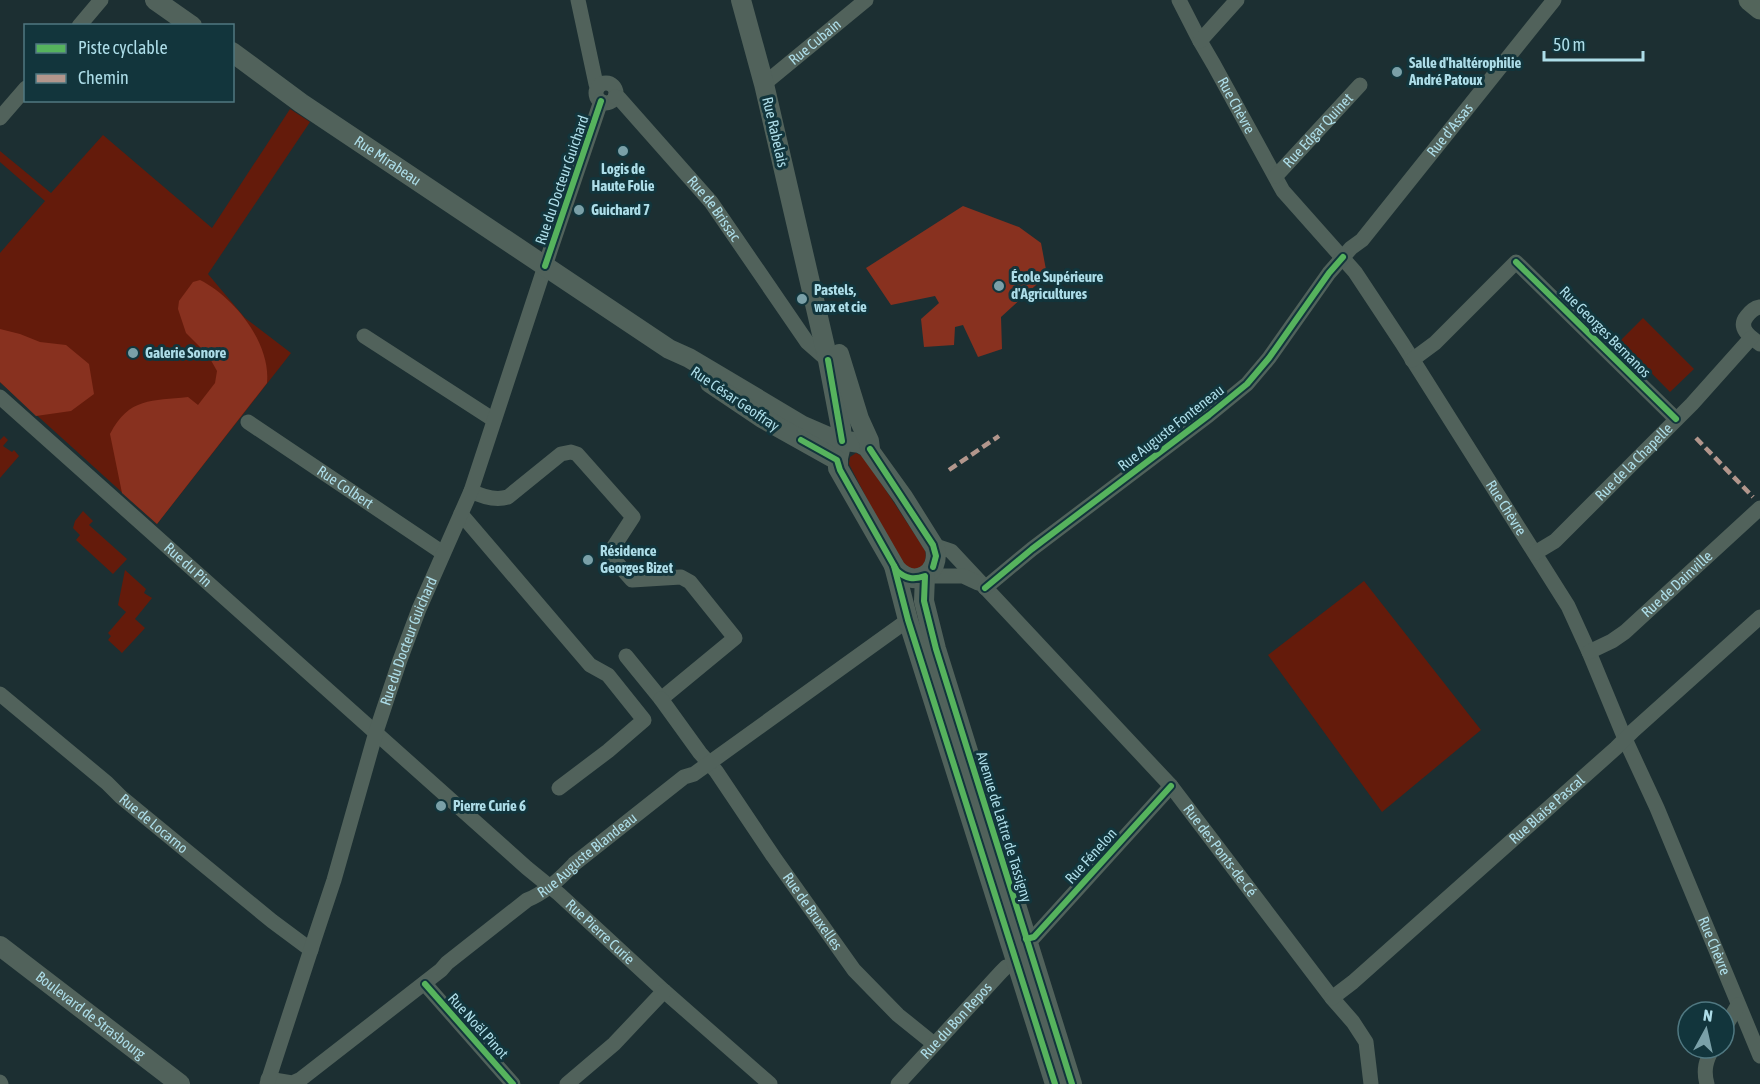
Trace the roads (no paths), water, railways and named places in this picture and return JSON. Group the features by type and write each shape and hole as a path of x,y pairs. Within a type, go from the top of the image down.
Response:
{"main road":[{"path":"1749,0 1760,9"}],"street":[{"path":"81,24 101,0"},
{"path":"154,0 189,24"},
{"path":"578,0 596,84 605,95"},
{"name":"Rue Rabelais","path":"741,0 764,84 820,324 842,441"},
{"name":"Rue Cubain","path":"764,84 866,0"},
{"name":"Rue Chèvre","path":"1179,0 1283,191 1361,280 1568,606 1657,808 1760,1056"},
{"path":"1200,41 1237,0"},
{"name":"Rue d'Assas","path":"1343,257 1362,240 1554,0"},
{"name":"Rue Mirabeau","path":"234,53 301,103 546,266"},
{"name":"Rue Edgar Quinet","path":"1276,176 1360,85"},
{"path":"0,118 24,90"},
{"name":"Rue du Docteur Guichard","path":"268,1082 344,848 376,732 419,609 471,491 605,95"},
{"name":"Rue de Brissac","path":"605,95 619,98 711,202 807,342 828,360"},
{"name":"Rue Auguste Fonteneau","path":"984,587 1247,384 1269,358 1329,273 1343,257"},
{"name":"Rue Georges Bernanos","path":"1412,360 1435,344 1516,262 1676,419"},
{"name":"Rue Rabelais","path":"806,265 817,279 849,389 870,449 933,545"},
{"name":"Rue César Geoffray","path":"546,266 669,349 689,358 803,426 833,439 860,443 870,449"},
{"name":"Rue de la Chapelle","path":"1535,553 1555,541 1756,341 1744,328 1744,320 1752,310 1760,308"},
{"path":"799,331 809,336 816,334 820,324"},
{"path":"364,336 494,420"},
{"name":"Rue César Geoffray","path":"669,349 685,365 740,404 771,424 837,460"},
{"name":"Rue Rabelais","path":"828,360 837,370 840,380 849,389"},
{"name":"Rue du Pin","path":"0,397 376,732"},
{"name":"Rue Colbert","path":"248,422 443,553"},
{"path":"837,460 842,441"},
{"path":"471,491 490,498 502,499 513,495 561,454 570,452 580,456 633,517 609,554 632,580 681,576 690,582 735,638 661,699 626,656"},
{"name":"Avenue de Lattre de Tassigny","path":"837,460 840,470 894,566 908,620 1055,1084"},
{"name":"Rue de Dainville","path":"1590,652 1625,632 1760,508"},
{"path":"461,514 590,665 608,675 644,720 559,788"},
{"path":"894,566 907,578 925,576 932,569 936,560 933,545"},
{"name":"Rue des Ponts-de-Cé","path":"933,545 951,551 1172,786 1332,998 1353,1022 1366,1042 1371,1084"},
{"name":"Rue des Ponts-de-Cé","path":"925,576 963,576 984,587"},
{"name":"Avenue de Lattre de Tassigny","path":"925,576 924,601 936,650 1072,1084"},
{"name":"Rue Blaise Pascal","path":"1332,998 1608,756 1760,617"},
{"name":"Rue Auguste Blandeau","path":"268,1082 292,1083 301,1080 684,777 694,774 908,620"},
{"name":"Rue de Locarno","path":"0,694 107,783 129,805 311,950"},
{"name":"Rue de Bruxelles","path":"661,699 716,771 772,856 854,970 898,1015 934,1044"},
{"name":"Rue Pierre Curie","path":"376,732 770,1084"},
{"name":"Rue Fénelon","path":"1026,939 1034,937 1172,786"},
{"name":"Boulevard de Strasbourg","path":"0,946 180,1084"},
{"name":"Rue du Bon Repos","path":"898,1084 1001,972 1006,967 1017,963"},
{"name":"Rue Noël Pinot","path":"424,984 513,1084"},
{"path":"567,1084 614,1044 664,991"},
{"path":"1707,1060 1704,1070 1707,1084"}],"place":[{"name":"Salle d'haltérophilie André Patoux","path":"1397,72"},
{"name":"Logis de Haute Folie","path":"623,151"},
{"name":"Guichard 7","path":"579,210"},
{"name":"École Supérieure d'Agricultures","path":"999,286"},
{"name":"Pastels, wax et cie","path":"802,299"},
{"name":"Galerie Sonore","path":"133,353"},
{"name":"Résidence Georges Bizet","path":"588,560"},
{"name":"Pierre Curie 6","path":"441,806"}]}
